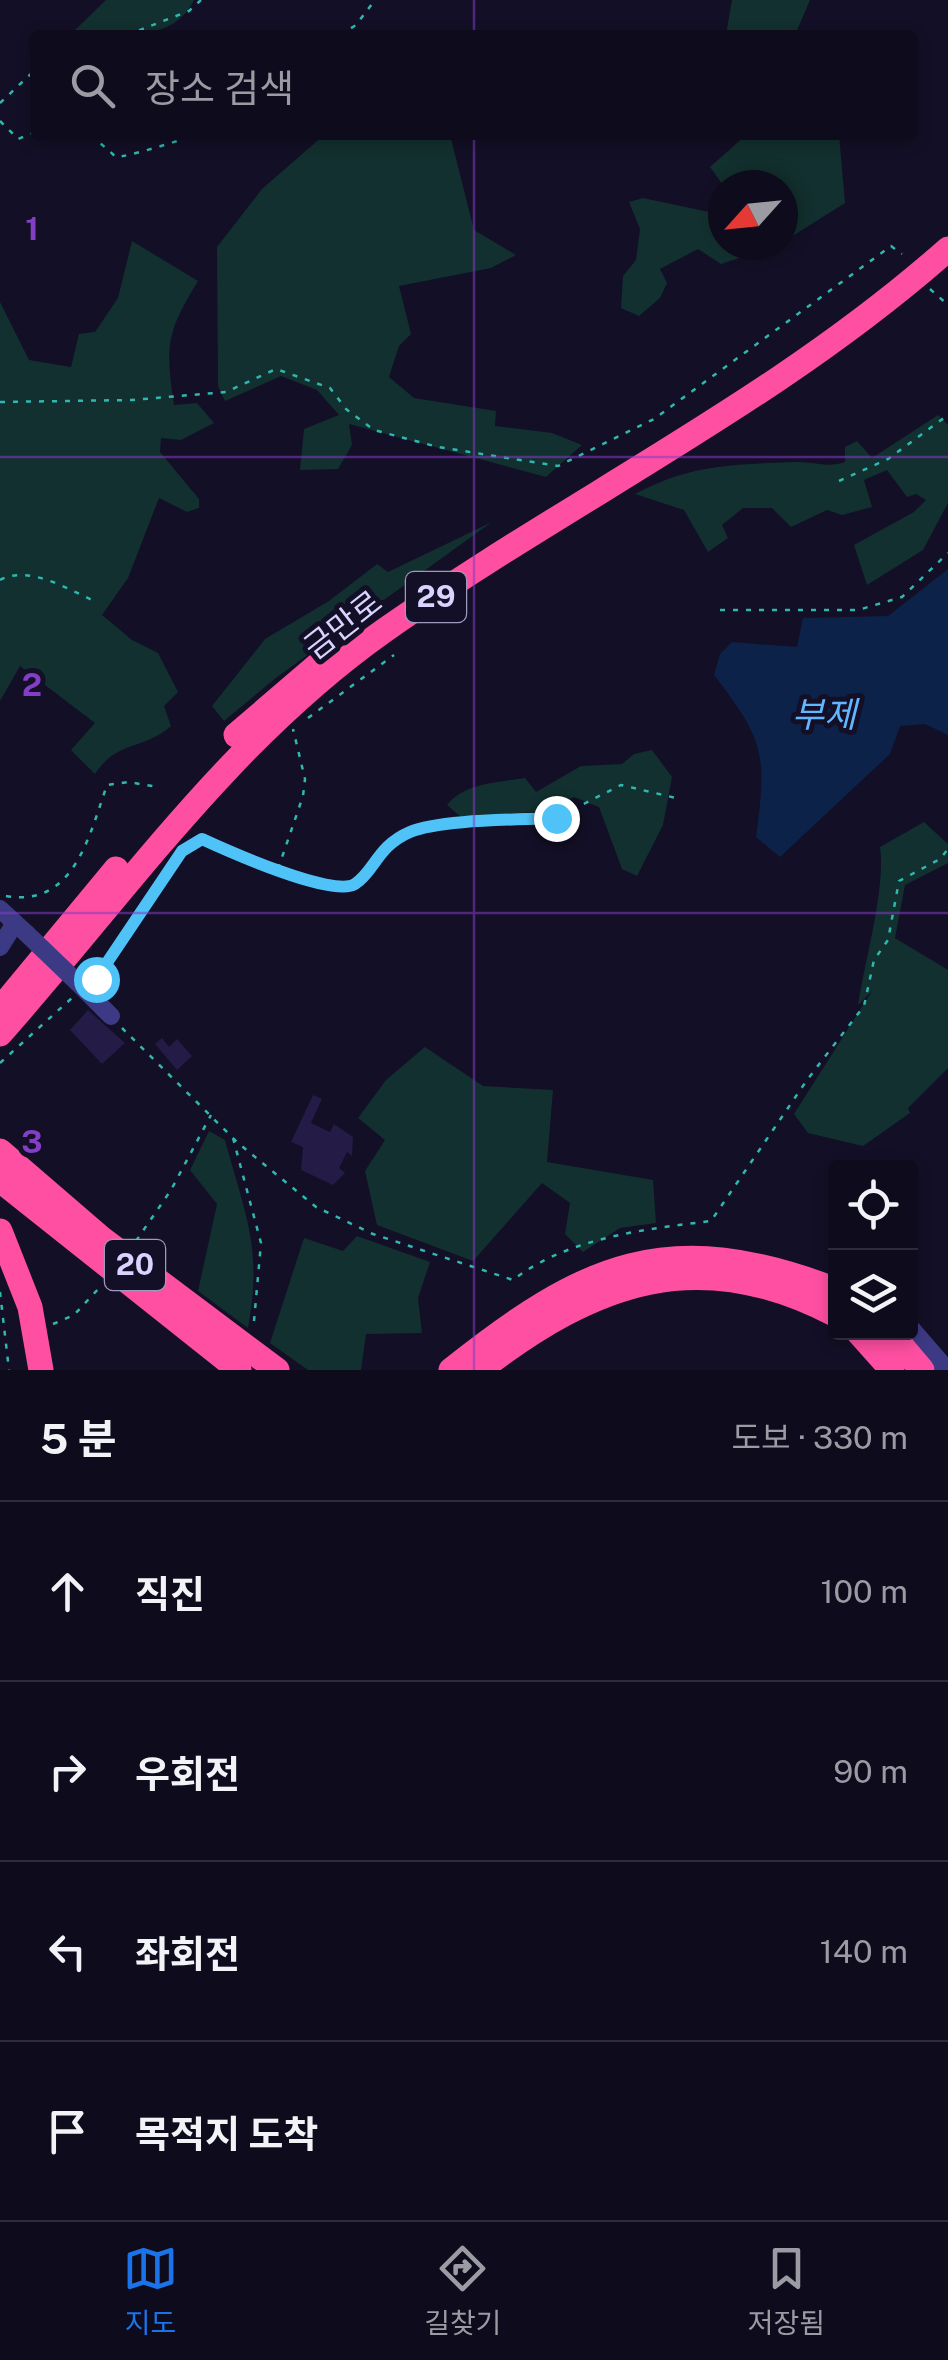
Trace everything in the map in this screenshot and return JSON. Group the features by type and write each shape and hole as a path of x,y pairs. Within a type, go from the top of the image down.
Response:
{"highway":[{"name":"금만로","path":"0,1009 188,782 267,703 369,624 472,554 834,320 948,229"},
{"name":"금만로","path":"0,1034 198,796 277,720 383,632 842,335 948,249"},
{"name":"20","path":"0,1151 101,1238 277,1370"},
{"name":"20","path":"0,1180 239,1370"},
{"path":"0,1230 30,1307 41,1370"},
{"path":"451,1370 537,1304 605,1271 643,1261 708,1258 762,1266 828,1287"},
{"path":"480,1370 552,1318 611,1290 651,1280 722,1277 768,1286 828,1312"},
{"path":"865,1340 892,1370"},
{"path":"897,1340 922,1370"}],"street":[{"path":"0,909 110,1016"},
{"path":"0,947 21,928"},
{"path":"918,1336 947,1370"}],"path":[{"path":"140,30 189,11 202,0"},
{"path":"347,30 375,0"},
{"path":"0,103 30,75"},
{"path":"0,121 18,139 30,134"},
{"path":"97,140 116,157 130,157 149,146 174,140"},
{"path":"0,402 132,400 226,392 276,369 330,388 346,409 374,430 438,447 558,466 654,418 891,246 902,254"},
{"path":"927,287 948,304"},
{"path":"839,481 888,458 948,414"},
{"path":"720,610 858,610 902,597 948,553"},
{"path":"0,580 9,575 48,580 92,600"},
{"path":"307,718 394,655"},
{"path":"278,871 305,779 292,729"},
{"path":"0,895 29,900 54,891 82,853 107,785 128,782 158,786"},
{"path":"0,1062 81,987 193,841 202,839 278,871 343,889 358,883 378,852 412,831 556,818 620,785 680,799"},
{"path":"110,1016 233,1137 316,1207 373,1234 513,1280 530,1266 589,1244 649,1228 712,1221 807,1080 864,1006 874,960 888,940 899,881 940,859 948,849"},
{"path":"135,1242 171,1190 212,1115"},
{"path":"233,1137 260,1243 254,1321"},
{"path":"47,1326 74,1315 101,1286"},
{"path":"0,1292 9,1370"}],"green space":[{"path":"106,0 194,0 185,14 160,30 75,30"},
{"path":"732,0 810,0 797,30 727,30"},
{"path":"318,140 451,140 474,230 516,255 491,268 399,286 411,334 399,346 389,377 414,398 496,411 495,426 552,433 582,445 546,477 349,424 352,445 338,469 300,470 304,429 339,415 317,390 281,376 225,401 218,386 217,247 262,189"},
{"path":"740,140 839,140 845,203 798,233 798,170 710,167"},
{"path":"643,198 708,212 708,256 698,249 660,269 667,283 660,298 639,316 621,308 623,276 636,260 640,229 629,202"},
{"path":"132,241 198,281 174,327 169,352 171,384 174,405 197,403 214,423 181,440 161,438 160,452 199,499 199,508 187,512 159,498 128,578 102,615 132,640 158,653 178,692 164,706 171,726 112,756 95,774 71,750 95,723 20,666 0,701 0,302 29,360 71,367 79,334 95,332 118,298"},
{"path":"938,415 948,425 948,503 923,550 867,585 854,545 914,512 926,500 916,494 907,497 887,470 864,480 872,507 842,515 827,510 791,527 772,508 743,508 722,525 728,538 708,552 684,510 635,494 675,477 714,467 839,464 845,462 845,447 857,441 872,458"},
{"path":"492,522 277,677 224,721 212,706 265,639 329,601 377,564 388,572"},
{"path":"652,750 672,777 663,825 637,876 622,869 599,807 574,797 548,811 461,817 447,805 473,788 525,778 536,792 581,766 622,764 634,754"},
{"path":"924,822 948,844 948,863 905,885 895,938 948,970 948,1068 908,1108 910,1113 863,1146 808,1133 794,1114 872,991 858,1005 878,903 880,847"},
{"path":"425,1047 483,1086 553,1090 547,1162 653,1180 656,1223 620,1228 583,1252 565,1234 570,1203 542,1183 473,1261 377,1225 365,1171 385,1140 358,1118 386,1080"},
{"path":"209,1131 225,1140 250,1232 254,1276 248,1328 198,1291 217,1204 190,1170"},
{"path":"357,1236 430,1262 418,1298 422,1333 366,1334 361,1370 308,1370 270,1343 304,1238 343,1251"}],"water":[{"name":"부제","path":"948,569 948,735 925,724 900,726 890,754 780,857 756,837 761,786 758,750 744,717 714,675 720,654 732,642 797,647 803,618 888,616"}],"building":[{"path":"88,1010 125,1043 102,1064 70,1030"},
{"path":"162,1038 169,1047 177,1039 192,1056 177,1070 155,1044"},
{"path":"313,1095 322,1099 311,1123 330,1132 334,1124 353,1137 352,1156 347,1152 339,1168 345,1173 333,1185 301,1170 303,1147 291,1142"}],"route":[{"path":"96,979 182,851 193,841 202,839 265,869 343,889 358,883 378,852 412,831 556,818"}]}
